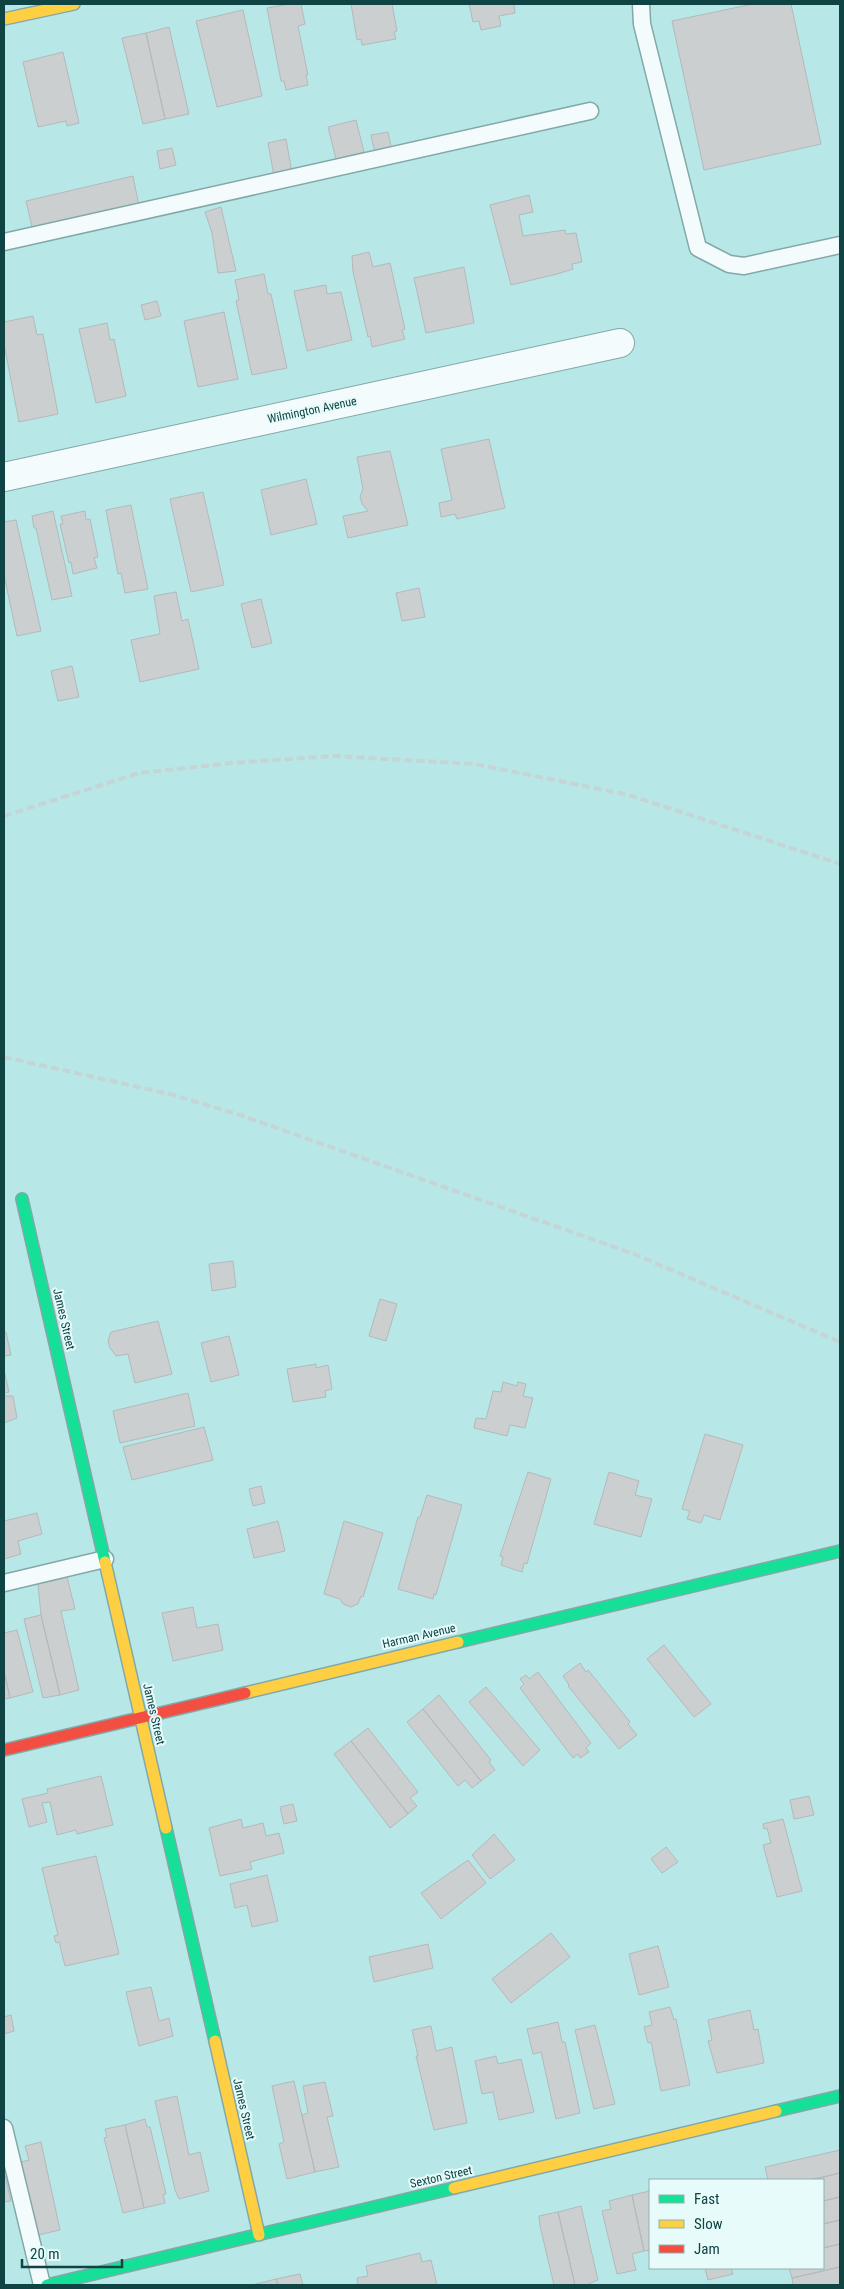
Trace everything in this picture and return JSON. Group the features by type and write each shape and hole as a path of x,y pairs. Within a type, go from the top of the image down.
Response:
{"street":[{"path":"4,19 74,4"},
{"name":"Wilmington Avenue","path":"4,478 620,343"},
{"name":"James Street","path":"22,1199 259,2235"},
{"name":"Harman Avenue","path":"4,1750 840,1551"},
{"name":"Sexton Street","path":"47,2285 840,2096"}],"lane":[{"path":"641,4 642,24 698,248 729,264 744,266 840,245"},
{"path":"4,242 590,111"},
{"path":"4,1583 105,1559"},
{"path":"4,2128 42,2285"}],"building":[{"path":"301,4 305,24 298,26 308,75 306,75 308,85 286,90 284,81 281,81 267,8"},
{"path":"351,4 392,4 397,31 394,32 396,39 362,45 361,39 357,40"},
{"path":"469,4 514,4 515,13 499,16 501,26 481,30 479,21 473,22"},
{"path":"753,4 791,4 821,144 704,170 672,21"},
{"path":"243,10 262,96 217,107 196,21"},
{"path":"169,27 189,114 165,119 146,33"},
{"path":"146,33 165,119 143,124 122,38"},
{"path":"63,52 79,123 67,126 66,121 38,127 23,62"},
{"path":"356,120 364,152 336,159 328,127"},
{"path":"388,132 392,151 375,154 371,135"},
{"path":"286,139 292,173 274,176 268,143"},
{"path":"172,148 176,165 160,169 157,151"},
{"path":"133,176 139,206 33,231 26,201"},
{"path":"529,195 533,212 519,215 523,236 565,230 566,234 576,233 582,262 572,264 573,269 511,285 490,205"},
{"path":"221,207 236,271 218,273 212,233 205,212"},
{"path":"369,252 373,267 390,263 405,329 402,330 405,339 372,347 353,272 352,256"},
{"path":"464,267 474,323 426,333 414,278"},
{"path":"264,274 268,294 271,294 287,368 252,375 236,301 239,300 235,280"},
{"path":"326,285 327,294 341,292 352,340 307,351 294,291"},
{"path":"157,301 161,316 145,320 141,305"},
{"path":"224,312 238,379 198,387 184,321"},
{"path":"33,316 37,335 43,334 58,414 19,422 4,344 4,322"},
{"path":"107,323 110,340 114,339 126,396 96,403 79,329"},
{"path":"489,439 505,508 457,519 455,514 441,517 439,503 452,500 441,449"},
{"path":"390,451 408,525 348,538 343,516 368,511 362,504 360,496 363,489 357,457"},
{"path":"306,479 317,524 271,535 261,490"},
{"path":"203,492 224,585 191,592 170,499"},
{"path":"131,505 148,589 125,593 121,573 118,574 106,510"},
{"path":"53,511 72,596 52,600 32,516"},
{"path":"85,511 86,520 90,519 98,557 94,558 97,568 73,574 60,524 63,524 61,516"},
{"path":"16,520 41,631 17,636 4,575 4,522"},
{"path":"419,588 425,617 402,621 396,593"},
{"path":"176,592 182,621 188,619 199,669 140,682 131,640 160,634 154,596"},
{"path":"261,599 272,643 252,648 241,604"},
{"path":"72,666 79,697 58,701 51,671"},
{"path":"233,1261 236,1287 212,1291 209,1264"},
{"path":"380,1299 397,1304 386,1341 369,1336"},
{"path":"158,1321 172,1374 135,1383 128,1354 116,1356 110,1348 108,1341 111,1332"},
{"path":"4,1332 6,1332 11,1355 4,1356"},
{"path":"229,1336 239,1375 211,1382 201,1343"},
{"path":"316,1364 316,1368 328,1365 332,1389 325,1391 326,1397 293,1402 287,1369"},
{"path":"4,1370 9,1392 4,1393"},
{"path":"503,1382 517,1386 518,1382 526,1384 523,1396 533,1398 525,1428 510,1425 507,1436 474,1428 476,1418 486,1419 493,1391 501,1392"},
{"path":"188,1393 195,1426 120,1443 113,1411"},
{"path":"4,1396 13,1396 17,1418 4,1423"},
{"path":"204,1427 213,1460 132,1480 123,1447"},
{"path":"705,1434 743,1445 720,1520 704,1515 701,1523 687,1519 690,1511 682,1509"},
{"path":"528,1472 551,1479 527,1564 524,1563 522,1572 501,1565 503,1557 500,1556"},
{"path":"609,1472 639,1481 635,1495 652,1499 641,1537 594,1524"},
{"path":"261,1486 265,1503 253,1506 249,1489"},
{"path":"427,1495 462,1505 436,1595 434,1594 433,1599 398,1589 418,1517 420,1517"},
{"path":"37,1513 42,1534 18,1541 21,1554 4,1559 4,1521"},
{"path":"278,1521 285,1551 254,1558 247,1529"},
{"path":"344,1521 383,1533 363,1597 361,1596 358,1604 351,1607 343,1604 340,1599 324,1594"},
{"path":"67,1577 75,1609 61,1611 79,1690 60,1695 41,1615 38,1584"},
{"path":"193,1607 197,1628 218,1624 223,1650 173,1661 162,1613"},
{"path":"41,1615 60,1695 43,1698 24,1619"},
{"path":"17,1630 33,1692 10,1698 4,1671 4,1633"},
{"path":"664,1645 711,1704 694,1717 647,1659"},
{"path":"580,1663 586,1672 588,1670 630,1722 628,1724 637,1735 619,1749 568,1686 563,1676"},
{"path":"4,1671 10,1698 4,1699"},
{"path":"538,1672 591,1743 586,1748 589,1752 580,1758 578,1754 573,1758 520,1688 524,1684 520,1679 526,1675 529,1679"},
{"path":"486,1687 540,1750 523,1766 469,1702"},
{"path":"439,1695 491,1760 489,1762 495,1770 481,1781 423,1709"},
{"path":"423,1709 481,1781 472,1788 465,1780 458,1786 407,1722"},
{"path":"368,1728 418,1792 410,1798 417,1806 408,1814 351,1741"},
{"path":"351,1741 408,1814 390,1828 334,1754"},
{"path":"101,1776 113,1825 77,1834 76,1830 57,1835 50,1802 42,1803 47,1822 29,1827 22,1799 48,1793 47,1789"},
{"path":"809,1796 814,1815 794,1819 790,1800"},
{"path":"293,1804 297,1821 284,1824 280,1807"},
{"path":"241,1819 243,1828 263,1823 266,1836 279,1833 284,1853 250,1862 252,1869 220,1876 209,1828"},
{"path":"783,1819 802,1891 777,1897 763,1845 771,1843 767,1828 764,1829 763,1824"},
{"path":"494,1834 515,1860 490,1879 472,1855"},
{"path":"666,1847 678,1862 662,1873 651,1859"},
{"path":"96,1856 119,1954 65,1966 59,1942 56,1943 54,1936 58,1935 42,1868"},
{"path":"468,1860 486,1883 441,1919 421,1893"},
{"path":"267,1875 278,1921 252,1927 247,1905 235,1908 230,1884"},
{"path":"551,1933 570,1957 511,2003 492,1979"},
{"path":"428,1944 433,1968 374,1982 369,1957"},
{"path":"658,1946 669,1987 639,1995 629,1954"},
{"path":"151,1987 159,2021 169,2018 173,2036 139,2046 126,1992"},
{"path":"670,2007 674,2020 676,2019 690,2085 661,2091 651,2042 648,2043 644,2027 652,2025 649,2012"},
{"path":"750,2010 754,2030 758,2029 764,2063 717,2073 708,2041 712,2040 708,2020"},
{"path":"11,2015 14,2031 4,2034 4,2017"},
{"path":"558,2022 562,2042 565,2042 580,2113 556,2119 541,2052 533,2054 527,2029"},
{"path":"595,2025 615,2104 594,2109 575,2030"},
{"path":"431,2026 436,2051 452,2047 467,2123 434,2130 416,2056 418,2056 412,2030"},
{"path":"496,2056 498,2064 521,2059 534,2112 499,2120 493,2092 482,2094 475,2061"},
{"path":"294,2081 315,2172 287,2179 279,2144 284,2142 272,2086"},
{"path":"325,2082 333,2116 327,2117 339,2167 315,2172 302,2115 308,2113 303,2086"},
{"path":"177,2096 189,2155 200,2152 209,2191 179,2199 175,2190 155,2101"},
{"path":"145,2119 147,2127 150,2127 166,2194 163,2194 165,2203 144,2208 125,2125"},
{"path":"125,2125 144,2208 123,2213 104,2138 107,2137 105,2129"},
{"path":"41,2142 60,2230 38,2235 21,2162 29,2160 25,2146"},
{"path":"840,2150 840,2173 814,2179 768,2179 765,2167"},
{"path":"4,2171 11,2201 4,2202"},
{"path":"840,2173 840,2197 824,2201 824,2179 814,2179"},
{"path":"649,2191 649,2250 644,2251 632,2195"},
{"path":"632,2195 644,2251 632,2254 636,2270 617,2274 602,2211 611,2209 609,2201"},
{"path":"840,2197 840,2220 824,2224 824,2201"},
{"path":"581,2206 598,2280 586,2285 575,2285 558,2212"},
{"path":"558,2212 575,2285 554,2285 540,2226 539,2216"},
{"path":"840,2220 840,2244 824,2248 824,2224"},
{"path":"840,2244 840,2267 792,2278 789,2269 824,2269 824,2248"},
{"path":"420,2253 422,2262 431,2260 437,2285 358,2285 357,2278 368,2276 366,2266"},
{"path":"840,2267 840,2285 793,2285 792,2278"},
{"path":"705,2269 731,2269 733,2274 708,2280"},
{"path":"300,2274 303,2285 278,2285 276,2279"},
{"path":"276,2279 278,2285 252,2285"}],"railway":[{"path":"4,816 139,773 232,763 334,756 475,764 629,795 840,864"},
{"path":"4,1057 170,1094 237,1114 634,1254 840,1342"}],"traffic: fast":[{"path":"22,1199 105,1562"},
{"path":"458,1642 840,1551"},
{"path":"166,1828 215,2041"},
{"path":"776,2111 840,2096"},
{"path":"47,2285 454,2188"}],"traffic: slow":[{"path":"4,19 74,4"},
{"path":"105,1562 166,1828"},
{"path":"245,1693 458,1642"},
{"path":"215,2041 259,2235"},
{"path":"454,2188 776,2111"}],"traffic: jam":[{"path":"4,1750 245,1693"}]}
